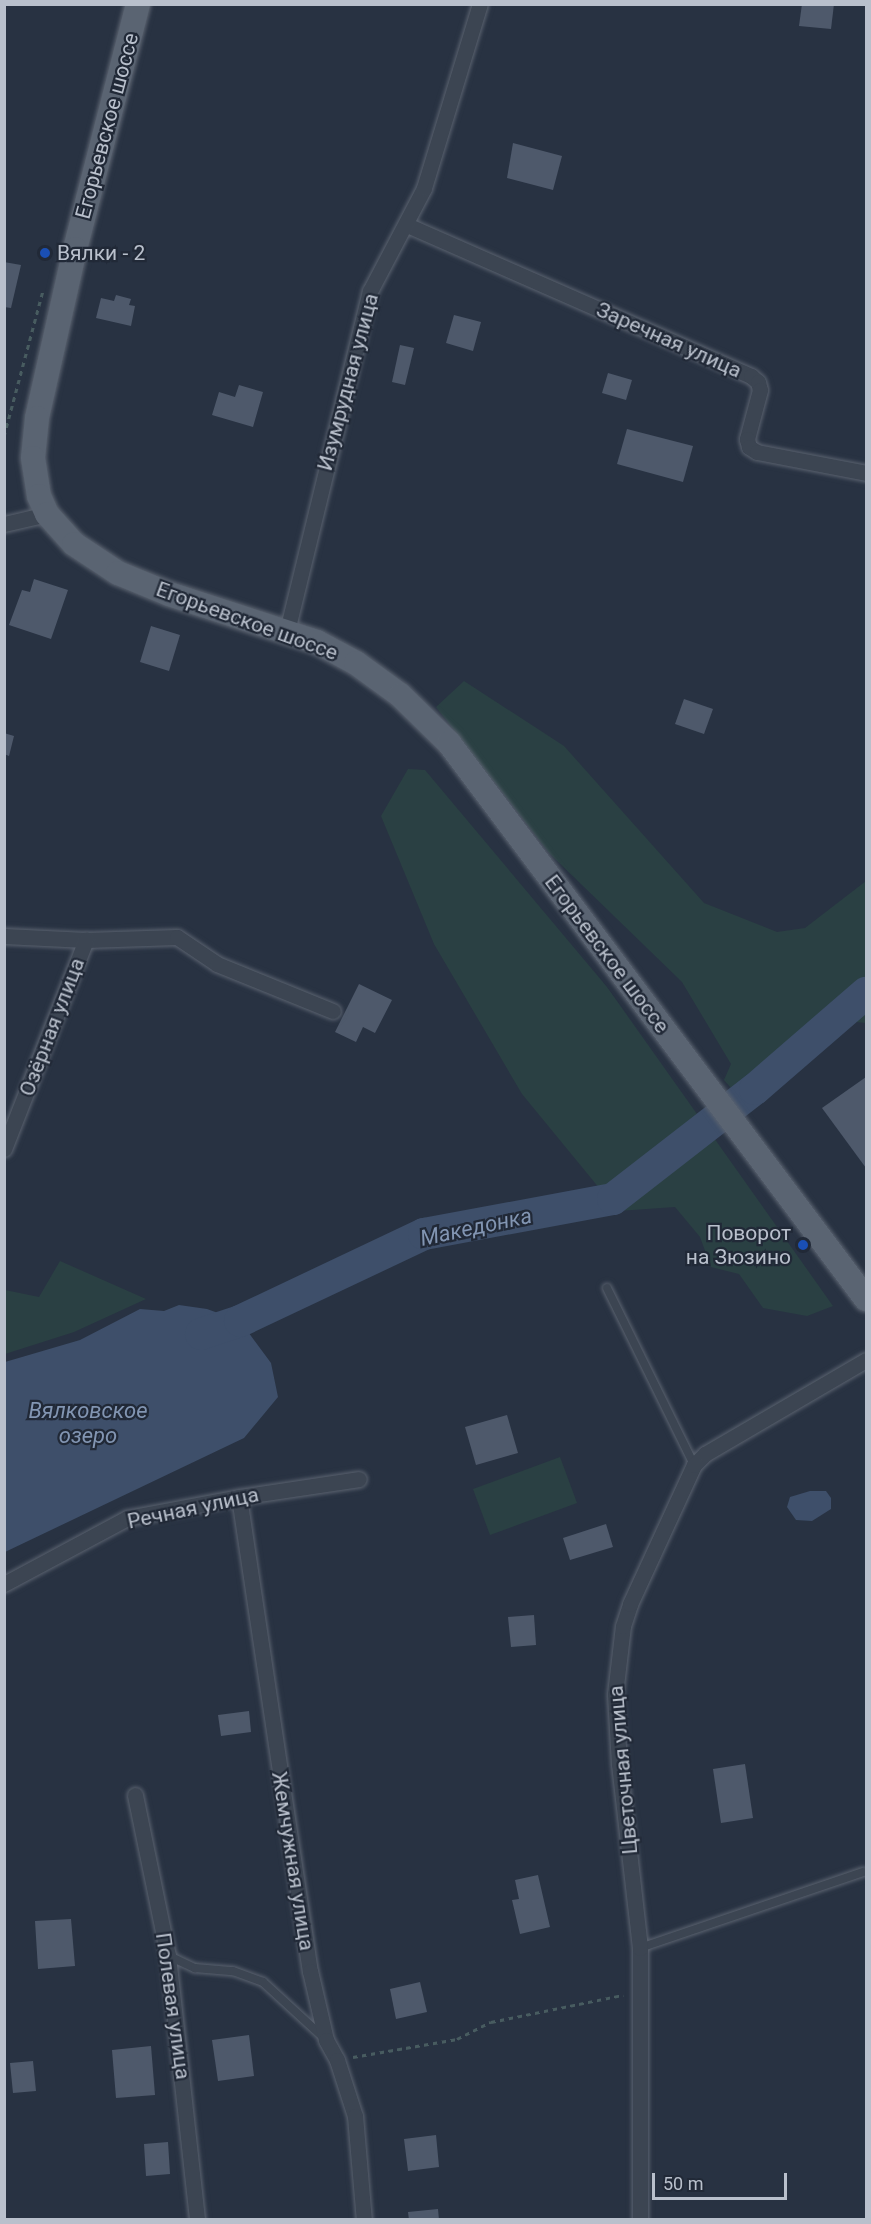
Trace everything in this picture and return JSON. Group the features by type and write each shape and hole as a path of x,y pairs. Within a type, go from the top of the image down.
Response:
{"main road":[{"name":"Егорьевское шоссе","path":"138,4 75,249 37,418 33,459 39,496 47,514 74,544 118,573 169,594 287,631 335,651 377,676 449,743 867,1299"}],"street":[{"name":"Изумрудная улица","path":"287,631 360,324 370,291 407,225 424,188 480,4"},
{"name":"Заречная улица","path":"407,225 751,376 758,382 760,390 747,439 749,447 757,452 867,473"},
{"path":"4,524 47,514"},
{"path":"4,936 86,940 177,937 217,964 333,1011"},
{"name":"Озёрная улица","path":"4,1149 86,940"},
{"name":"Цветочная улица","path":"640,2220 642,1991 640,1948 620,1764 615,1674 630,1604 694,1465 705,1454 867,1360"},
{"name":"Речная улица","path":"4,1584 127,1518 239,1497 359,1479"},
{"name":"Жемчужная улица","path":"239,1497 310,1971 326,2040 337,2060 355,2116 364,2220"},
{"name":"Полевая улица","path":"135,1795 168,1956 197,2220"}],"lane":[{"path":"607,1288 694,1465"},
{"path":"640,1948 863,1872"},
{"path":"168,1956 195,1968 233,1971 263,1982 326,2040"}],"path":[{"path":"337,2060 458,2039 491,2022 642,1991"}],"green space":[{"path":"464,681 564,746 704,903 777,932 805,928 866,881 866,1023 816,1018 734,1091 724,1080 731,1064 682,982 549,853 436,707"},
{"path":"408,769 425,770 607,987 833,1306 807,1316 763,1308 739,1274 711,1267 700,1237 675,1207 618,1211 522,1094 434,944 381,816"},
{"path":"60,1261 146,1299 74,1332 5,1354 5,1290 39,1297"},
{"path":"560,1457 577,1503 490,1535 473,1489"}],"water":[{"name":"Вялковское озеро","path":"179,1305 207,1309 240,1321 271,1363 278,1397 244,1438 5,1552 5,1362 80,1340 140,1309 164,1311"},
{"path":"810,1491 826,1491 831,1498 831,1509 812,1521 796,1520 787,1507 790,1497"}],"building":[{"path":"802,4 834,4 831,29 799,26"},
{"path":"513,143 562,156 553,190 507,178"},
{"path":"4,262 21,265 11,308 4,307"},
{"path":"116,295 131,299 129,305 135,306 131,326 96,318 101,298 114,301"},
{"path":"454,315 481,322 473,351 446,343"},
{"path":"400,345 414,348 405,385 392,382"},
{"path":"608,373 632,380 626,400 602,393"},
{"path":"239,385 263,392 253,427 212,415 219,392 235,397"},
{"path":"627,429 693,446 683,482 617,464"},
{"path":"34,579 68,590 51,639 9,625 22,590 30,592"},
{"path":"151,626 180,635 169,671 140,662"},
{"path":"684,699 713,709 704,734 675,724"},
{"path":"4,733 14,736 9,756 4,754"},
{"path":"359,984 392,1000 375,1033 363,1027 356,1042 335,1032"},
{"path":"866,1077 866,1168 822,1108"},
{"path":"507,1415 518,1453 476,1465 465,1427"},
{"path":"606,1524 613,1547 570,1560 563,1538"},
{"path":"534,1615 536,1645 511,1647 508,1617"},
{"path":"249,1711 251,1732 221,1736 218,1715"},
{"path":"745,1764 753,1818 721,1823 713,1769"},
{"path":"538,1875 550,1927 520,1934 512,1900 519,1899 515,1880"},
{"path":"71,1919 75,1966 38,1969 35,1921"},
{"path":"420,1982 427,2012 396,2019 390,1989"},
{"path":"249,2035 254,2076 218,2081 212,2040"},
{"path":"151,2046 155,2095 116,2098 112,2050"},
{"path":"33,2061 36,2091 13,2093 10,2063"},
{"path":"436,2135 439,2167 408,2171 404,2139"},
{"path":"168,2142 170,2174 146,2176 144,2144"},
{"path":"438,2209 439,2220 409,2220 408,2212"}],"waterway":[{"name":"Македонка","path":"201,1334 240,1321 424,1234 613,1199 755,1089 866,993"}],"place":[{"name":"Вялки - 2","path":"45,253"},
{"name":"Поворот на Зюзино","path":"803,1245"}]}
